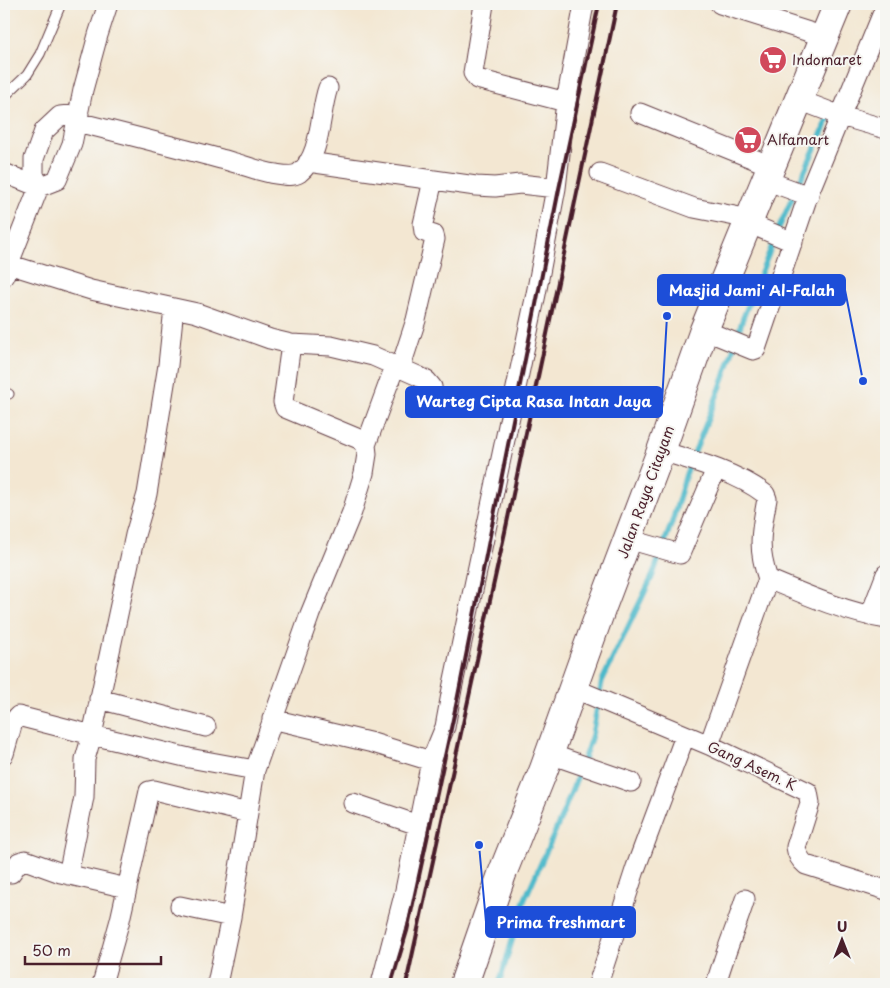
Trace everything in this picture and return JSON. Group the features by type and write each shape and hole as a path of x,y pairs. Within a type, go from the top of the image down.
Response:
{"main road":[{"name":"Jalan Raya Citayam","path":"464,984 502,874 555,755 633,540 670,453 711,332 752,223 804,103 838,4"}],"street":[{"path":"11,176 39,187 57,180 66,161 98,35 108,4"},
{"path":"484,4 473,73 477,79 566,102"},
{"path":"381,984 404,895 431,761 445,727 536,294 556,188 566,102 584,4"},
{"path":"720,4 825,38"},
{"path":"711,332 753,350 757,346 788,240 805,194 810,190 838,115 886,6"},
{"path":"328,88 316,146 308,162 295,175 274,174 78,118 60,116 44,131 34,159 34,174 39,187 6,270 174,308 212,318 260,336 292,344 314,344 373,356 427,381 432,387 433,392"},
{"path":"804,103 886,129"},
{"path":"640,113 805,194"},
{"path":"308,162 476,186 495,187 520,184 556,188"},
{"path":"600,173 694,208 752,223 788,240"},
{"path":"217,984 232,917 255,770 310,614 354,504 364,473 367,454 366,445 416,320 435,239 434,236 424,232 423,224 433,180"},
{"path":"68,874 84,797 85,759 92,735 98,699 135,535 147,494 168,365 174,308"},
{"path":"292,344 283,402 285,408 359,439 366,445"},
{"path":"670,453 747,483 765,494 767,499 761,533 760,553 768,579 708,746"},
{"path":"633,540 680,554 712,468"},
{"path":"768,579 816,599 878,618 886,574"},
{"name":"Gang Asem. K","path":"577,690 708,746 808,792 810,803 796,847 798,855 806,865 886,890"},
{"path":"98,699 206,726"},
{"path":"4,754 13,722 18,716 189,758 255,770"},
{"path":"272,719 373,743 431,761"},
{"path":"598,984 636,867 685,736"},
{"path":"555,755 631,782"},
{"path":"102,984 127,888 148,794 151,790 248,813"},
{"path":"353,803 418,825"},
{"path":"4,873 11,873 19,862 25,860 68,874 127,888"},
{"path":"716,984 725,951 745,899"},
{"path":"180,906 232,917"}],"lane":[{"path":"4,97 27,75 40,54 61,4"}],"waterway":[{"path":"499,984 524,901 558,825 592,735 602,681 652,577 672,522 686,474 724,378 743,318 781,223 830,115"}],"railway":[{"path":"391,984 407,931 457,701 559,189 599,4"},
{"path":"406,984 505,532 617,4"}],"place":[{"name":"Indomaret","path":"773,60"},
{"name":"Alfamart","path":"748,140"},
{"name":"Warteg Cipta Rasa Intan Jaya","path":"667,316"},
{"name":"Masjid Jami' Al-Falah","path":"863,381"},
{"name":"Prima freshmart","path":"479,845"}]}
